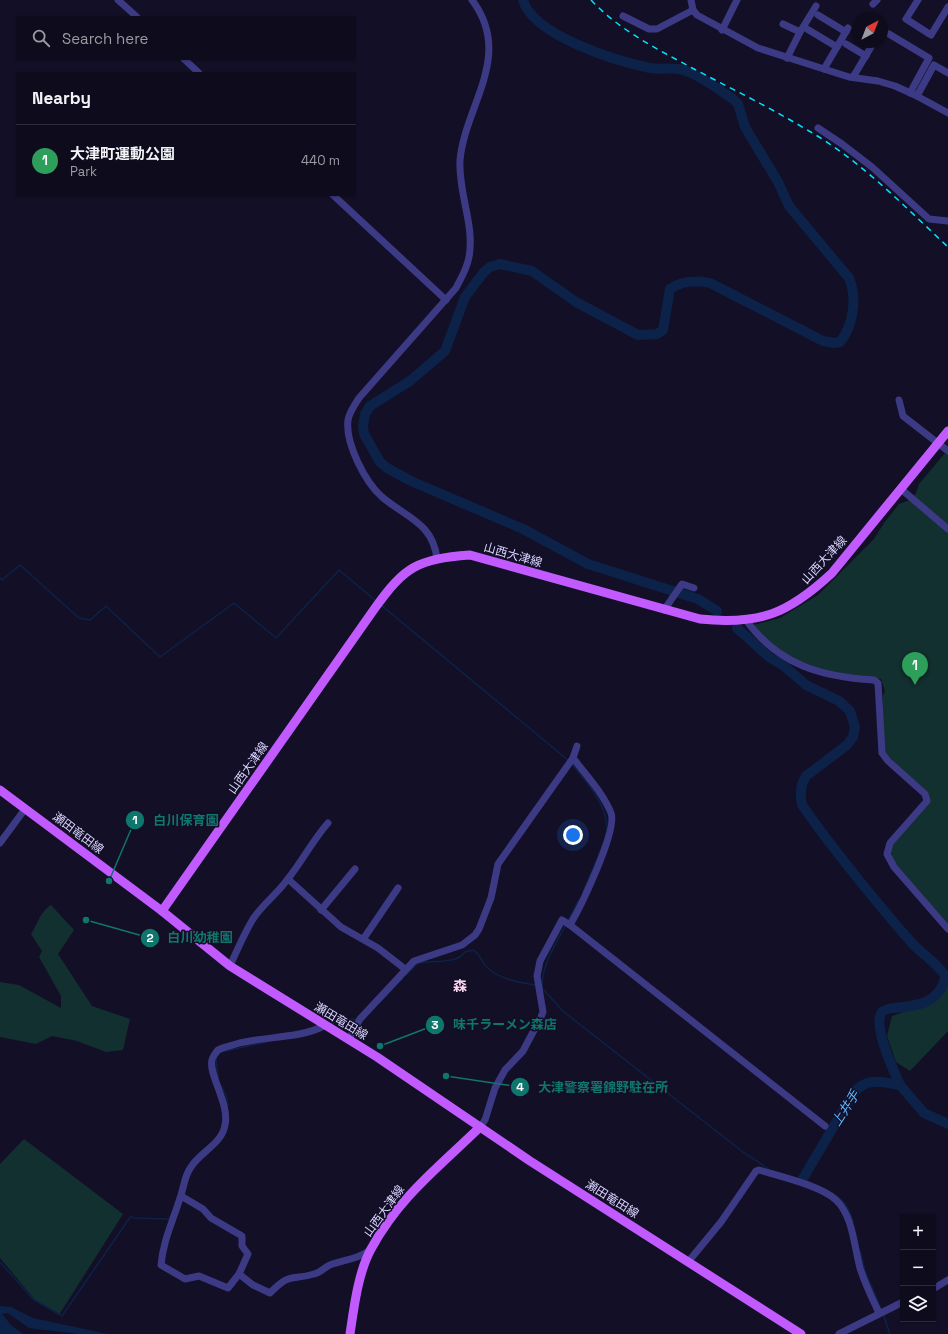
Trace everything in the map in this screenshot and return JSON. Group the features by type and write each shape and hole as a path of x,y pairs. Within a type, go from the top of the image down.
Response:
{"main road":[{"name":"山西大津線","path":"162,911 374,608 395,582 408,570 420,564 437,559 470,555 700,619 720,621 746,620 760,617 792,606 809,594 832,573 948,431"},
{"name":"瀬田竜田線","path":"0,790 162,911 230,966 324,1026 349,1039 480,1127 801,1334"},
{"name":"山西大津線","path":"350,1334 354,1303 371,1249 381,1231 407,1196 480,1127"}],"street":[{"path":"118,0 136,16"},
{"path":"437,559 432,539 425,529 382,497 374,488 353,454 348,432 348,419 359,398 446,300 456,288 466,270 469,256 470,237 460,176 460,160 463,146 483,85 489,49 483,20 472,0"},
{"path":"691,0 693,10 722,30 758,48 853,77 878,81 913,94 948,113"},
{"path":"722,30 738,0"},
{"path":"918,0 906,19 931,35 948,7"},
{"path":"788,58 816,6"},
{"path":"623,16 657,30 693,10"},
{"path":"818,15 847,30 824,69"},
{"path":"783,24 803,31 837,47"},
{"path":"889,34 929,58 913,94"},
{"path":"846,44 866,56"},
{"path":"853,77 871,48"},
{"path":"185,60 198,72"},
{"path":"913,94 934,65 948,73"},
{"path":"818,128 872,167 929,219 948,221"},
{"path":"333,196 446,300"},
{"path":"899,400 903,416 948,451"},
{"path":"901,489 948,529"},
{"path":"664,610 682,584 694,588"},
{"path":"746,620 756,635 773,650 796,663 832,676 874,680 878,683 882,753 888,761 925,794 927,801 890,844 887,854 894,868 948,928"},
{"path":"349,1039 360,1019 414,961 442,953 462,945 479,929 491,898 498,864 573,758 577,746"},
{"path":"570,925 579,910 598,867 610,834 612,820 611,814 597,791 573,758"},
{"path":"0,843 25,809"},
{"path":"230,966 254,919 288,880 301,858 307,854 315,838 328,823"},
{"path":"321,910 355,868"},
{"path":"288,880 341,927 364,938 405,969"},
{"path":"364,938 398,888"},
{"path":"480,1127 485,1120 495,1088 505,1070 523,1051 543,1012 537,976 540,961 562,920 825,1126"},
{"path":"181,1196 203,1209 211,1218 242,1236 242,1246 248,1254 239,1274 228,1288 199,1276 185,1279 161,1265 167,1232 181,1196 187,1172 191,1166 214,1145 225,1125 223,1099 212,1066 212,1060 218,1050 240,1043 313,1032 324,1026"},
{"path":"688,1262 721,1222 756,1171 759,1170 820,1189 835,1199 845,1211 866,1286 882,1311"},
{"path":"239,1274 253,1285 270,1293 282,1281 290,1277 315,1274 330,1265 342,1262 371,1249"},
{"path":"936,1287 948,1280"},
{"path":"839,1334 882,1311 900,1303"}],"green space":[{"path":"945,453 948,455 948,924 893,861 890,848 930,799 887,755 884,748 881,726 883,695 885,691 881,679 853,676 824,670 796,660 772,645 753,625 780,618 818,595 874,539 899,504 910,500 916,493 919,484"},
{"path":"51,905 74,930 58,954 92,1006 130,1019 123,1050 106,1052 77,1041 52,1036 36,1044 0,1037 0,982 19,985 61,1008 61,996 39,957 42,951 31,934 42,915"},
{"path":"939,961 948,974 948,1031 910,1071 896,1062 887,1036 892,1016 918,1006 929,998 940,981"},
{"path":"24,1139 123,1214 59,1315 35,1300 0,1258 0,1164"}],"water":[{"path":"0,1306 11,1307 33,1318 108,1334 78,1334 29,1328 8,1313 2,1314 11,1325 23,1334 0,1334"}],"waterway":[{"path":"523,0 530,13 542,25 578,45 635,65 654,69 679,69 689,72 709,83 738,104 745,127 778,182 789,206 849,278 853,294 853,311 848,328 840,342 834,343 823,341 710,283 695,281 679,284 670,289 663,330 657,334 638,335 576,302 532,271 500,264 490,267 484,272 465,297 445,351 410,381 370,406 365,414 363,426 364,434 380,462 387,468 411,481 523,529 588,564 698,599 717,611"},
{"path":"0,578 2,580 20,565 79,618 90,620 106,606 160,657 234,603 276,638 339,570 376,601"},
{"path":"381,605 569,761"},
{"path":"737,628 769,657 784,666 806,685 839,701 850,711 855,727 853,737 847,745 806,776 801,790 802,805 882,908 910,941 938,967 946,977 938,993 926,1002 911,1006 887,1009 882,1012 880,1019 882,1038 900,1085"},
{"path":"571,763 600,802 604,811 607,829 600,851 583,892"},
{"path":"568,921 579,899"},
{"path":"542,987 544,971 547,963 565,926"},
{"path":"406,975 418,963 456,959 465,952 473,950 479,955 484,964 495,973 508,979 535,985"},
{"path":"379,1003 403,978"},
{"path":"541,987 564,1012 743,1152 770,1170"},
{"path":"331,1025 337,1020 357,1019"},
{"path":"300,1037 315,1033"},
{"path":"218,1078 216,1058 221,1052 266,1042"},
{"path":"219,1082 226,1095 228,1106"},
{"name":"上井手","path":"802,1180 854,1092 864,1084 875,1082 900,1085 924,1113 948,1124"},
{"path":"833,1194 841,1199 846,1205 853,1222"},
{"path":"0,1262 33,1299 62,1316 131,1216 134,1218 169,1219 170,1217"},
{"path":"860,1251 865,1271 882,1311"},
{"path":"883,1314 890,1334"}],"railway":[{"path":"591,0 614,21 639,38 680,62 780,114 828,143 882,185 948,247"}],"place":[{"name":"大津町運動公園","path":"915,685"},
{"name":"白川保育園","path":"109,881"},
{"name":"白川幼稚園","path":"86,920"},
{"name":"味千ラーメン森店","path":"380,1046"},
{"name":"大津警察署錦野駐在所","path":"446,1076"}],"district":[{"name":"森","path":"460,986"}]}
